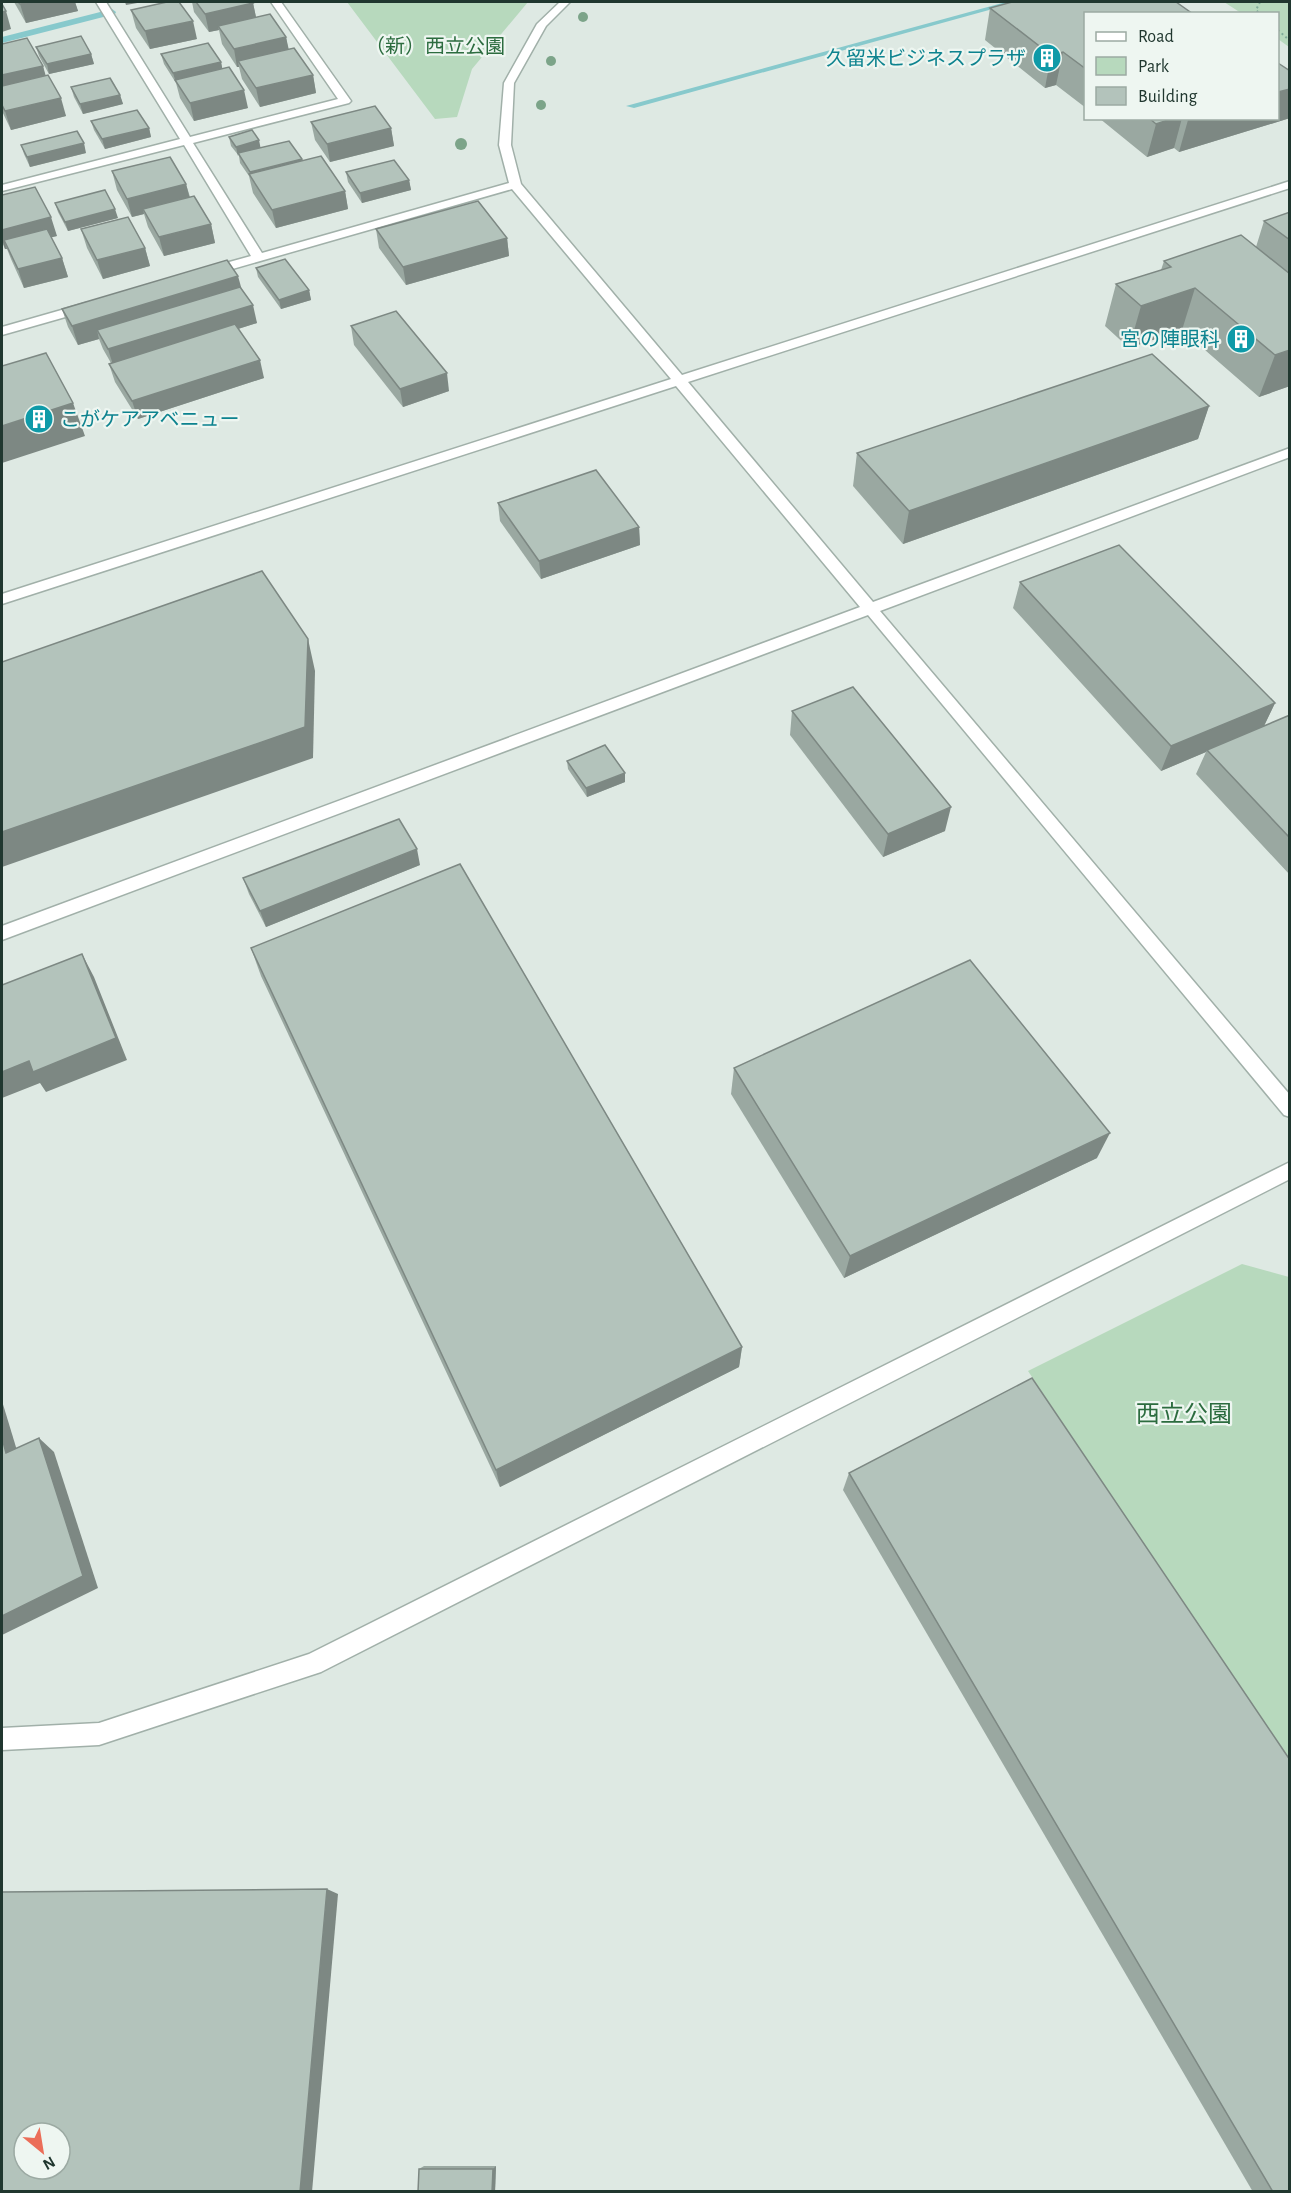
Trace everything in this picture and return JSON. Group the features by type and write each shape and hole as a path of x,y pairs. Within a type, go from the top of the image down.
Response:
{"street":[{"path":"101,2 258,257"},
{"path":"3,184 345,101 276,2"},
{"path":"565,2 542,24 509,83 505,145 515,185 1290,1109"},
{"path":"2,599 1290,184"},
{"path":"191,277 515,185"},
{"path":"2,331 102,302"},
{"path":"2,933 1290,452"},
{"path":"2,1739 99,1734 313,1665 1290,1170"}],"green space":[{"name":"（新）西立公園","path":"347,2 528,2 472,69 457,117 435,119"},
{"path":"1224,2 1289,2 1289,47 1279,40 1279,12 1239,12"},
{"name":"西立公園","path":"1242,1264 1289,1277 1289,1762 1028,1371"}],"building":[{"path":"167,2 179,2 193,21 145,31 131,10"},
{"path":"196,2 252,2 253,3 205,14"},
{"path":"1012,2 1176,2 1190,12 1084,12 1084,68 1063,52 1051,55 990,8"},
{"path":"270,14 286,37 234,49 218,26"},
{"path":"81,36 91,54 47,64 36,47"},
{"path":"27,38 43,66 2,75 2,44"},
{"path":"208,43 221,62 173,73 161,54"},
{"path":"294,48 313,75 256,88 238,61"},
{"path":"1279,64 1290,71 1290,89 1279,92"},
{"path":"229,67 244,90 190,103 175,80"},
{"path":"48,75 61,98 5,111 2,105 2,86"},
{"path":"110,78 120,95 80,104 71,87"},
{"path":"375,106 391,128 327,144 311,122"},
{"path":"137,110 149,128 102,139 91,121"},
{"path":"1151,120 1168,120 1156,124"},
{"path":"252,130 259,140 236,147 229,137"},
{"path":"77,131 84,143 27,157 21,145"},
{"path":"289,141 302,159 250,172 238,153"},
{"path":"321,156 345,191 272,210 249,174"},
{"path":"170,157 186,184 127,199 112,171"},
{"path":"394,160 409,180 360,193 346,172"},
{"path":"35,187 51,217 2,230 2,195"},
{"path":"105,190 115,209 65,222 55,203"},
{"path":"194,196 211,224 159,237 143,209"},
{"path":"478,201 507,238 403,267 376,229"},
{"path":"1290,212 1290,240 1264,221"},
{"path":"128,217 145,248 97,260 81,229"},
{"path":"47,229 62,258 18,269 4,240"},
{"path":"1241,235 1290,274 1290,350 1275,355 1195,288 1141,306 1116,284 1171,267 1164,261"},
{"path":"285,259 309,290 279,300 256,268"},
{"path":"227,260 238,276 72,326 62,309"},
{"path":"240,287 253,305 108,349 97,330"},
{"path":"396,311 447,373 400,389 351,326"},
{"path":"235,324 260,360 132,401 109,364"},
{"path":"46,353 73,403 2,426 2,366"},
{"path":"1152,354 1209,406 909,511 857,453"},
{"path":"596,470 639,527 539,561 498,503"},
{"path":"1119,545 1275,703 1171,746 1020,582"},
{"path":"262,571 308,639 305,727 2,832 2,662"},
{"path":"853,687 951,807 888,834 792,711"},
{"path":"1290,715 1290,838 1207,750"},
{"path":"605,745 625,773 586,788 567,761"},
{"path":"399,819 417,849 260,911 243,878"},
{"path":"460,864 742,1347 496,1470 251,948"},
{"path":"82,954 116,1038 33,1072 29,1061 2,1072 2,985"},
{"path":"970,960 1110,1133 850,1256 734,1068"},
{"path":"1032,1378 1290,1760 1290,2192 1273,2192 849,1473"},
{"path":"2,1438 6,1453 39,1438 83,1576 2,1616"},
{"path":"327,1889 300,2192 2,2192 2,1892"},
{"path":"419,2169 493,2169 492,2192 418,2192"}],"waterway":[{"path":"631,106 1014,2"},
{"path":"2,40 112,12"}],"place":[{"name":"久留米ビジネスプラザ","path":"1047,58"},
{"name":"宮の陣眼科","path":"1241,339"},
{"name":"こがケアアベニュー","path":"39,419"}]}
